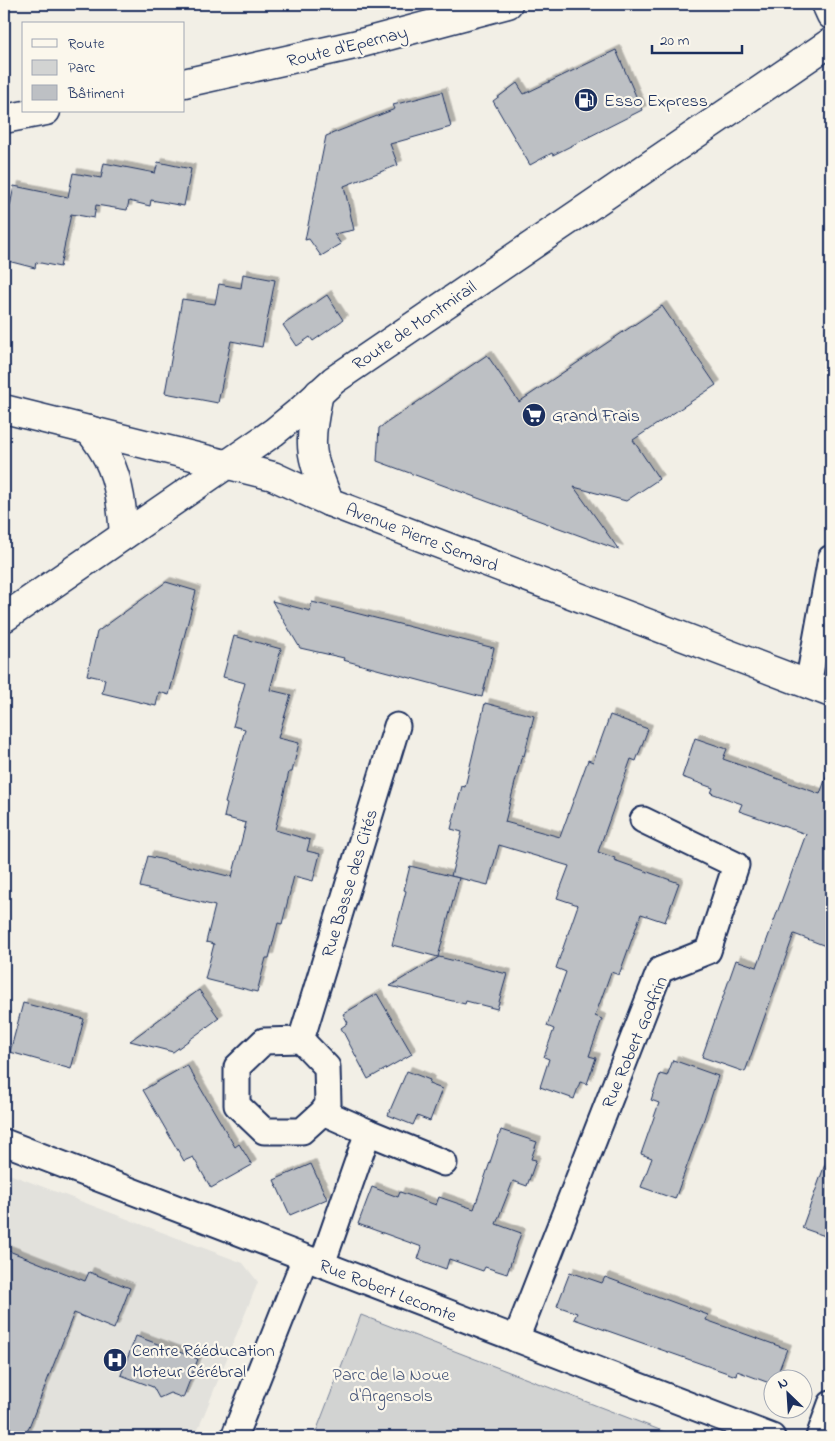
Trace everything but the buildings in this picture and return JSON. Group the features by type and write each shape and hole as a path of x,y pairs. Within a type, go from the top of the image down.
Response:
{"main road":[{"name":"Route d'Epernay","path":"185,83 354,45 508,4"},
{"path":"826,4 831,15"},
{"name":"Route de Montmirail","path":"4,618 274,432 334,380 831,42"},
{"path":"4,119 41,112"},
{"path":"320,393 311,442 315,465 329,502"},
{"name":"Avenue Pierre Semard","path":"4,409 272,476 329,502 820,689"},
{"path":"90,430 108,458 115,475 120,493 124,535"}],"street":[{"path":"820,689 831,558"},
{"name":"Rue Basse des Cités","path":"301,1040 398,726"},
{"name":"Rue Robert Godfrin","path":"516,1339 660,970 708,951 736,864 643,820"},
{"path":"301,1040 327,1066 328,1104 324,1112 302,1131 264,1131 238,1105 237,1067 264,1041 301,1040"},
{"path":"324,1112 444,1163"},
{"path":"234,1437 313,1261 368,1132"},
{"name":"Rue Robert Lecomte","path":"4,1142 772,1437"},
{"path":"819,1437 831,1404"}],"shaded area":[{"name":"Centre Rééducation Moteur Cérébral","path":"4,1172 243,1263 258,1282 195,1437 4,1437"}],"green space":[{"name":"Parc de la Noue d'Argensols","path":"361,1315 678,1437 314,1437"}],"place":[{"name":"Esso Express","path":"586,100"},
{"name":"Grand Frais","path":"534,415"},
{"name":"Centre Rééducation Moteur Cérébral","path":"115,1360"}]}
